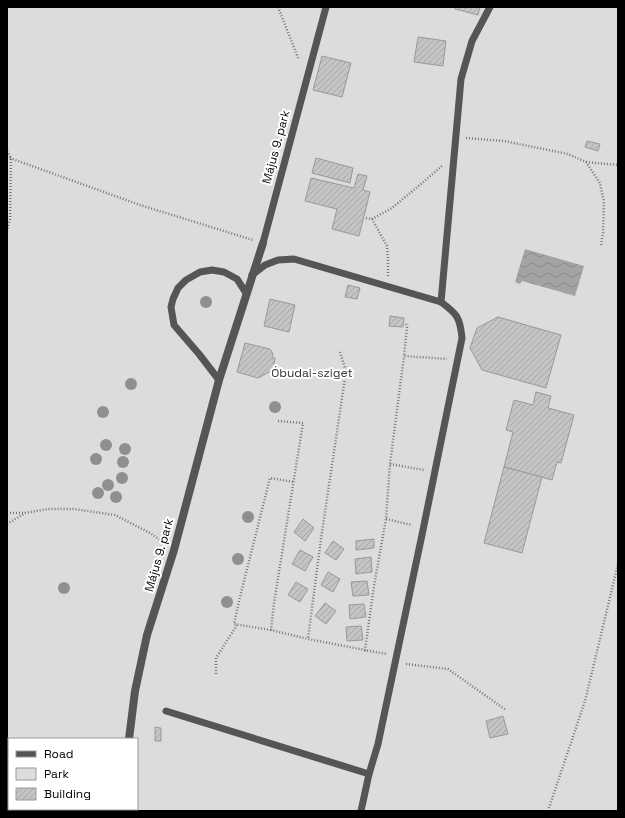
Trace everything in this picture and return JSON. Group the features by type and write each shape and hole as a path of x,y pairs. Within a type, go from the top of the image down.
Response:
{"street":[{"name":"Május 9. park","path":"129,738 135,691 148,635 174,550 219,380 263,243"}],"lane":[{"name":"Május 9. park","path":"263,243 326,7"},
{"path":"441,302 461,79 472,41 490,7"},
{"path":"252,275 265,265 278,260 294,259 441,302 451,309 458,317 461,328 462,338 458,360 424,528 378,744 369,774 361,811"},
{"path":"219,380 174,325 171,307 173,299 178,288 186,280 200,272 212,270 224,272 237,279 246,293"},
{"path":"166,711 369,774"}],"path":[{"path":"278,7 307,79"},
{"path":"456,137 504,141 568,154 586,162 618,165"},
{"path":"7,151 11,158 10,218 7,231"},
{"path":"366,218 372,219 392,208 454,154"},
{"path":"7,157 140,204 263,243"},
{"path":"586,162 600,183 604,202 601,246"},
{"path":"372,219 387,246 387,286"},
{"path":"364,650 386,519 390,464 404,356 406,324"},
{"path":"308,638 346,371 340,352"},
{"path":"404,356 458,360"},
{"path":"271,630 302,423 278,421"},
{"path":"390,464 435,471"},
{"path":"294,482 270,478 234,624 271,630 364,650 396,659 448,669 506,710"},
{"path":"7,513 25,513 48,509 74,509 114,515 150,533 174,550"},
{"path":"7,524 25,513"},
{"path":"386,519 424,528"},
{"path":"548,811 585,701 618,564"},
{"path":"216,674 216,658 237,625"}],"green space":[{"name":"Óbudai-sziget","path":"7,7 618,7 618,811 7,811"}],"water":[{"path":"525,249 584,266 575,296 522,281 520,284 515,282"}],"building":[{"path":"455,7 480,7 478,15 455,9"},
{"path":"418,37 446,41 443,66 414,62"},
{"path":"322,56 351,63 342,97 313,90"},
{"path":"587,141 600,144 598,151 585,147"},
{"path":"316,158 353,168 350,183 312,173"},
{"path":"358,174 367,176 363,190 370,192 359,236 332,229 337,209 305,201 311,178 354,188"},
{"path":"348,285 360,288 357,299 345,297"},
{"path":"270,299 295,305 289,332 264,326"},
{"path":"390,316 404,318 403,327 389,326"},
{"path":"498,317 561,335 546,388 482,370 470,348 477,328"},
{"path":"245,343 270,349 273,354 272,358 275,358 273,370 258,378 237,372"},
{"path":"536,392 551,396 548,408 574,415 561,463 557,462 552,480 504,467 513,432 506,430 514,400 533,405"},
{"path":"504,467 542,477 522,553 484,543"},
{"path":"303,519 314,528 305,541 294,532"},
{"path":"374,539 374,548 356,550 356,541"},
{"path":"333,541 344,549 336,560 325,553"},
{"path":"300,550 313,557 305,571 292,564"},
{"path":"371,557 372,572 356,574 355,559"},
{"path":"328,572 340,579 333,592 321,585"},
{"path":"367,581 369,595 353,596 351,582"},
{"path":"296,582 308,589 300,602 288,595"},
{"path":"325,603 336,611 326,624 315,616"},
{"path":"364,604 366,617 350,619 349,605"},
{"path":"361,626 363,640 347,641 346,627"},
{"path":"503,716 508,734 490,738 486,721"},
{"path":"155,727 161,728 161,741 155,741"}]}
